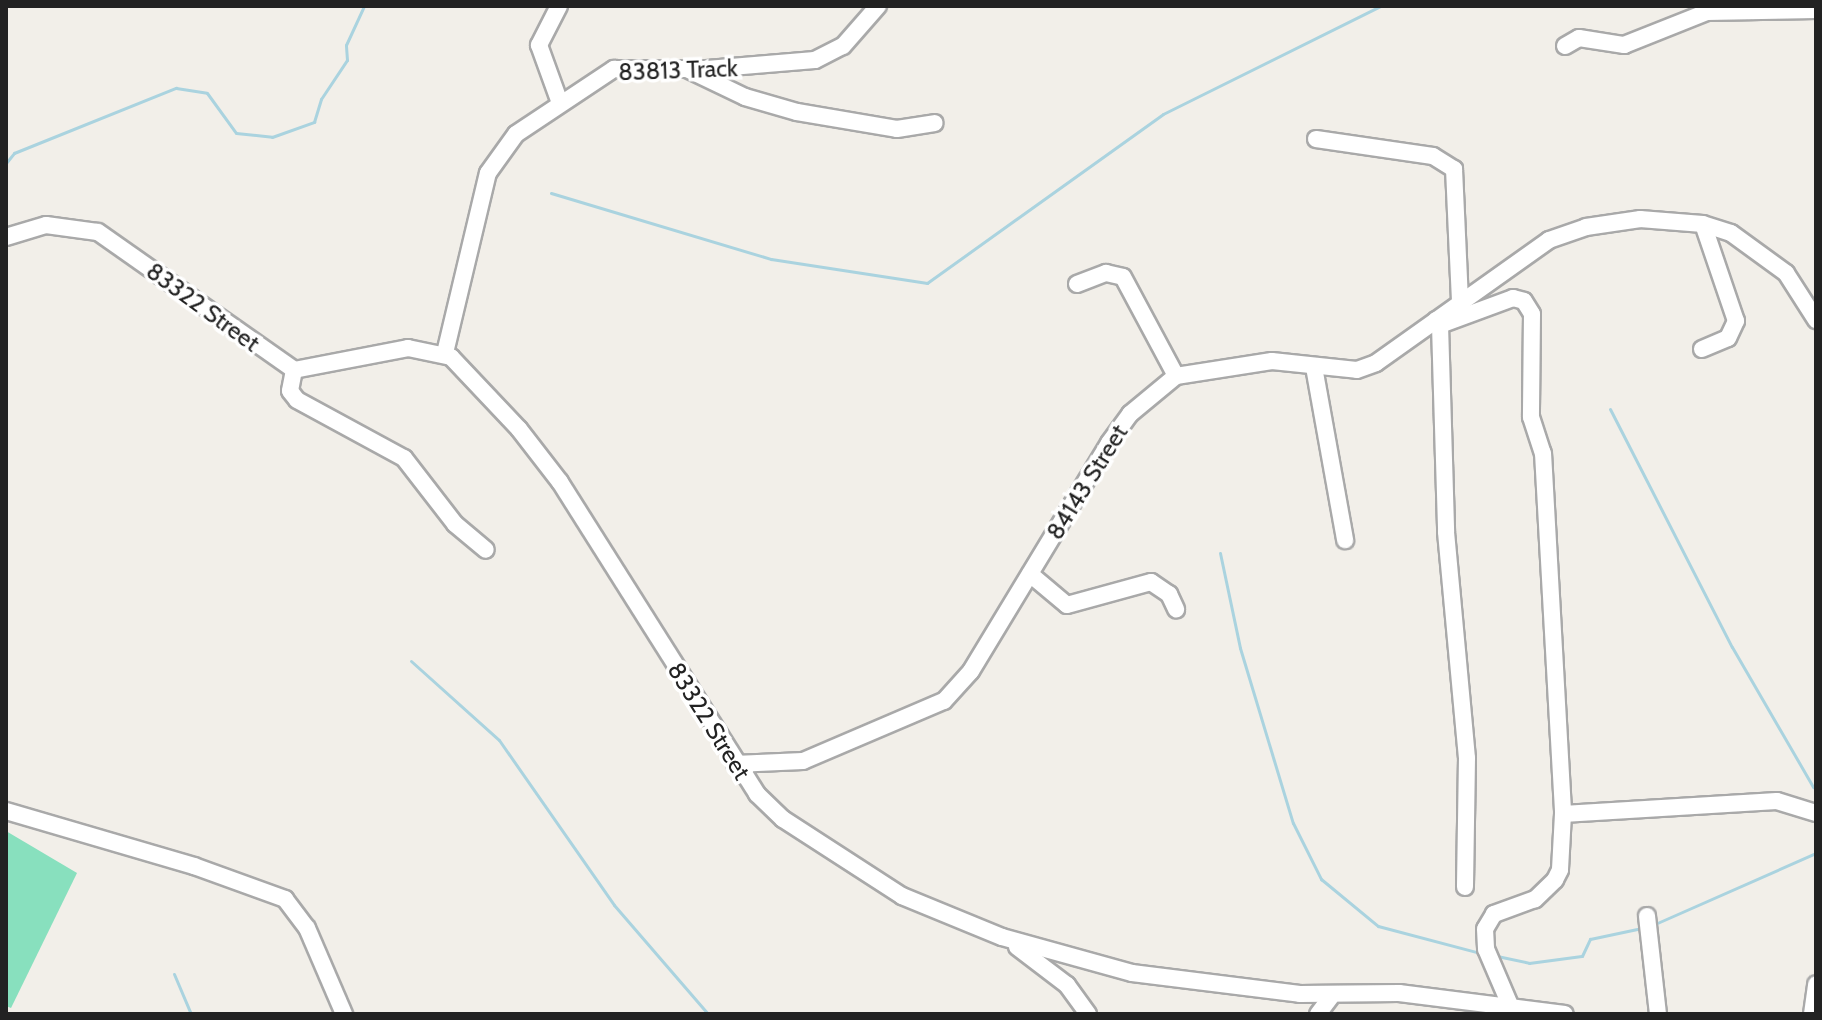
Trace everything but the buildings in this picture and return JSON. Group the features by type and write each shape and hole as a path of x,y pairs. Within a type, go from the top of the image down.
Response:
{"street":[{"path":"559,6 539,45 560,103"},
{"name":"83813 Track","path":"445,353 488,173 506,144 560,103 614,69 688,70 815,60 843,46 878,6"},
{"path":"1565,46 1579,38 1609,47 1624,45 1707,12 1816,10"},
{"path":"688,70 745,97 797,112 897,129 935,123"},
{"path":"1316,139 1433,156 1454,169 1459,200 1460,299"},
{"path":"1077,284 1106,273 1123,277 1176,376 1272,361 1357,370 1376,363 1438,322 1460,299 1549,240 1586,227 1640,219 1703,224 1761,250 1786,273 1816,320"},
{"path":"1702,349 1728,338 1736,321 1703,224"},
{"name":"83322 Street","path":"6,237 46,225 98,232 294,370"},
{"path":"1438,322 1513,298 1524,301 1532,314 1531,417 1543,453 1563,814 1560,870 1555,880 1535,899 1494,914 1485,929 1498,1007"},
{"path":"1438,322 1446,532 1467,758 1465,887"},
{"path":"445,353 408,348 294,370 290,391 297,400 404,458 455,524 486,550"},
{"name":"83322 Street","path":"445,353 519,429 553,473 735,764 768,806 857,869 902,896 1002,937 1132,973 1331,997 1399,993 1565,1014"},
{"path":"1314,367 1345,540"},
{"name":"84143 Street","path":"735,764 803,761 944,701 971,671 1109,443 1130,414 1176,376"},
{"path":"1030,574 1067,605 1151,582 1169,594 1176,609"},
{"path":"1563,814 1777,801 1816,813"},
{"path":"6,811 194,866 285,899 307,928 344,1014"},
{"path":"1647,916 1658,1014"},
{"path":"1002,937 1067,985 1088,1014"},
{"path":"1812,1014 1816,984"},
{"path":"1318,1014 1331,997"}],"green space":[{"path":"6,831 77,873 11,1008 6,1006"}],"waterway":[{"path":"6,163 14,153 176,88 207,93 236,133 272,137 314,122 321,99 347,60 346,45 364,6"},
{"path":"551,193 771,259 927,283 1163,114 1381,6"},
{"path":"1610,409 1732,647 1813,787"},
{"path":"1220,553 1240,648 1293,823 1321,879 1378,926 1480,953"},
{"path":"411,661 499,740 614,905 708,1014"},
{"path":"1655,924 1816,853"},
{"path":"1497,956 1529,963 1582,956 1590,939 1642,928"},
{"path":"174,974 191,1014"}]}
